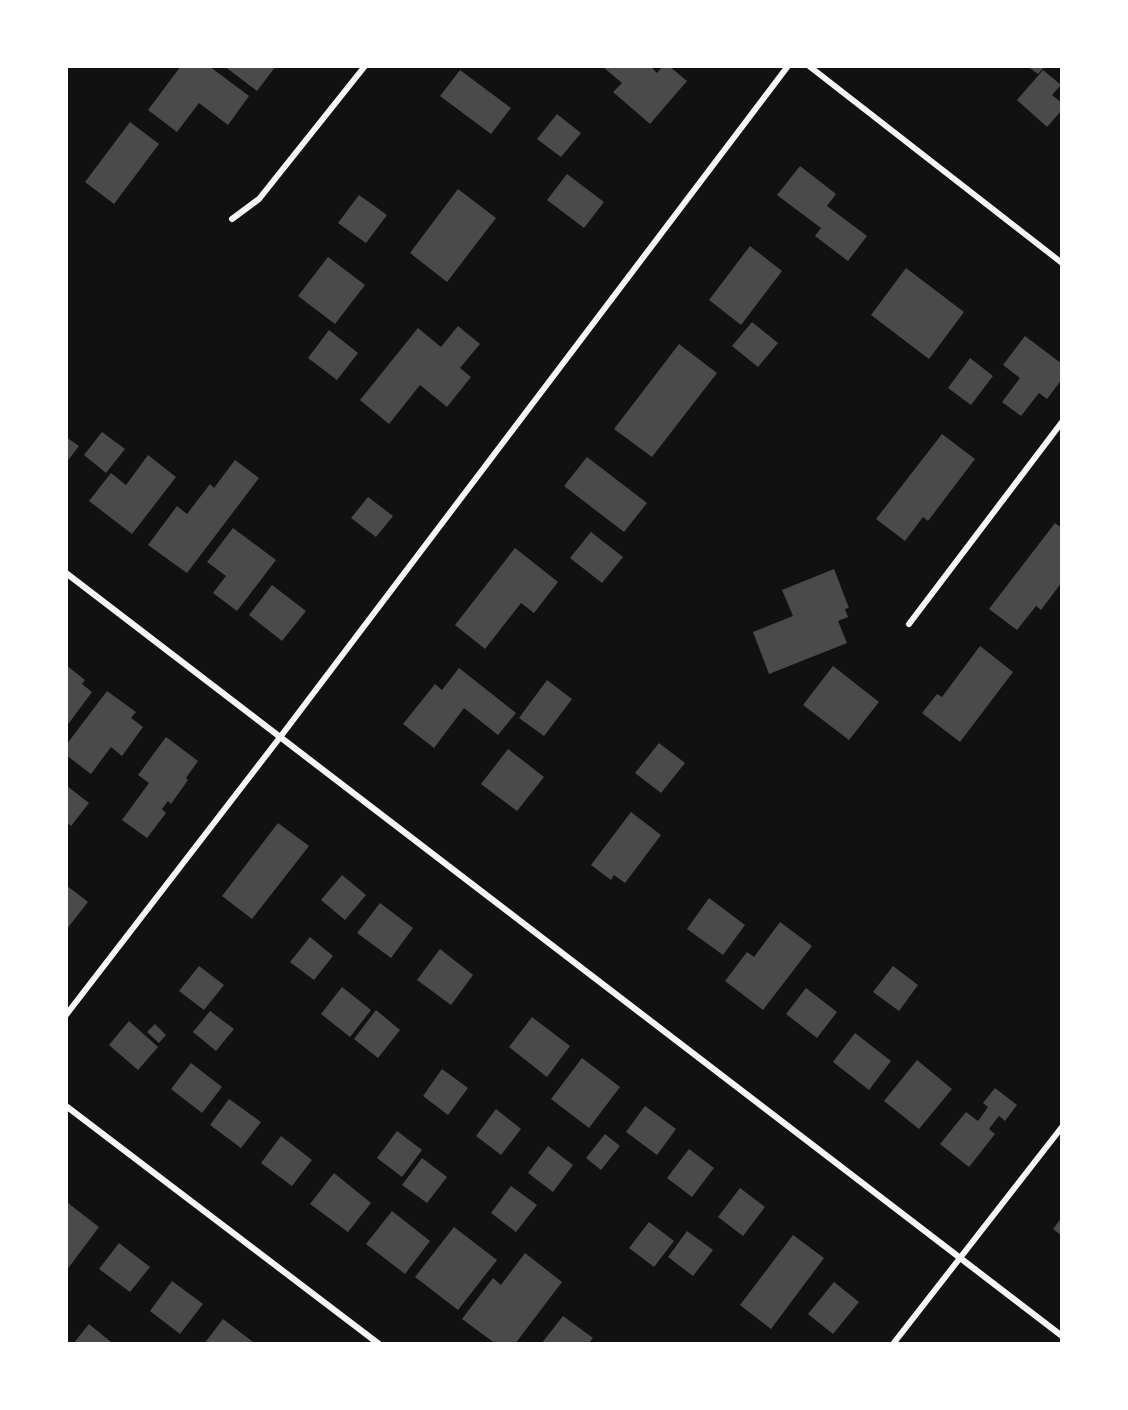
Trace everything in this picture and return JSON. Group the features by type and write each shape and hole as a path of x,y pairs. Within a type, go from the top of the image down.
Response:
{"street":[{"path":"232,219 259,199 365,66"},
{"path":"66,1015 281,736 788,66"},
{"path":"809,66 1062,263"},
{"path":"909,624 1062,422"},
{"path":"66,573 1062,1336"},
{"path":"66,1106 379,1344"},
{"path":"893,1344 1062,1127"}],"building":[{"path":"181,66 209,66 249,96 228,125 199,103 177,132 148,110"},
{"path":"224,66 276,66 257,91"},
{"path":"602,66 650,66 657,73 663,66 669,66 687,81 650,124 613,92 622,83"},
{"path":"1027,66 1045,66 1038,74"},
{"path":"460,70 511,108 491,134 440,96"},
{"path":"1043,70 1061,85 1052,95 1062,103 1062,110 1047,127 1017,100"},
{"path":"557,114 581,133 561,157 537,139"},
{"path":"130,122 159,144 114,204 85,182"},
{"path":"800,166 836,194 827,206 867,236 848,261 815,236 821,228 777,195"},
{"path":"567,174 604,202 584,228 547,200"},
{"path":"458,189 496,218 447,282 410,253"},
{"path":"359,195 387,215 366,243 338,223"},
{"path":"750,246 782,271 741,325 709,300"},
{"path":"328,257 365,285 335,324 298,296"},
{"path":"906,268 964,312 929,359 871,315"},
{"path":"752,322 778,343 758,367 732,346"},
{"path":"458,326 480,344 460,368 471,377 447,407 420,385 389,424 360,400 418,328 441,347"},
{"path":"329,330 358,353 337,380 308,358"},
{"path":"1025,336 1062,364 1062,379 1047,399 1039,393 1021,416 1002,402 1020,378 1003,365"},
{"path":"679,344 717,373 652,457 614,429"},
{"path":"970,358 993,376 971,405 948,388"},
{"path":"102,432 125,449 106,473 84,455"},
{"path":"942,434 975,459 928,521 923,517 905,541 876,519"},
{"path":"66,437 79,446 66,463"},
{"path":"148,455 176,477 132,534 89,501 111,473 126,485"},
{"path":"587,457 647,503 624,532 564,486"},
{"path":"235,460 259,478 187,573 148,545 177,506 187,514 210,484 214,488"},
{"path":"368,497 393,516 376,537 351,518"},
{"path":"1055,523 1062,528 1062,582 1041,610 1036,606 1017,630 989,609"},
{"path":"233,528 276,560 237,611 213,593 226,576 207,562"},
{"path":"591,532 623,557 602,583 570,558"},
{"path":"515,548 558,582 534,613 521,603 485,649 455,625"},
{"path":"834,569 849,608 845,609 848,617 838,621 847,643 769,674 753,632 793,616 782,590"},
{"path":"272,585 306,611 282,641 249,615"},
{"path":"980,646 1013,672 960,742 922,713 937,694 942,697"},
{"path":"66,665 85,680 82,684 92,692 66,727"},
{"path":"833,666 879,702 849,740 803,705"},
{"path":"459,668 516,713 498,735 464,708 434,748 403,724 435,684 442,690"},
{"path":"547,680 572,699 544,736 519,718"},
{"path":"107,691 136,712 131,718 143,727 122,756 111,747 91,774 66,755 66,745"},
{"path":"166,737 198,761 171,804 168,801 162,809 166,813 147,838 122,820 149,783 138,775"},
{"path":"659,743 685,763 661,793 635,773"},
{"path":"508,749 544,777 517,811 481,784"},
{"path":"67,786 89,803 71,826 66,822"},
{"path":"631,812 661,835 625,883 614,875 611,880 591,865"},
{"path":"278,823 309,846 252,919 222,896"},
{"path":"342,875 366,895 345,920 321,900"},
{"path":"66,885 88,902 66,930"},
{"path":"709,898 745,925 723,955 687,929"},
{"path":"380,903 413,928 391,958 357,933"},
{"path":"780,922 812,946 763,1010 725,981 747,952 754,957"},
{"path":"310,937 333,956 314,980 290,962"},
{"path":"440,949 473,975 451,1005 417,980"},
{"path":"199,966 224,985 204,1010 179,991"},
{"path":"893,966 918,985 899,1011 873,992"},
{"path":"342,987 371,1010 350,1037 321,1014"},
{"path":"806,988 837,1012 817,1038 786,1014"},
{"path":"376,1010 400,1030 378,1058 354,1039"},
{"path":"210,1011 234,1029 216,1051 193,1032"},
{"path":"532,1017 570,1046 547,1077 509,1047"},
{"path":"129,1021 158,1047 138,1070 109,1045"},
{"path":"155,1024 166,1035 159,1043 147,1032"},
{"path":"855,1033 891,1061 869,1090 833,1062"},
{"path":"582,1058 620,1087 589,1128 551,1099"},
{"path":"917,1060 952,1089 919,1129 884,1101"},
{"path":"191,1063 222,1087 202,1113 171,1089"},
{"path":"442,1069 468,1088 448,1115 423,1096"},
{"path":"995,1088 1017,1105 1005,1121 999,1116 989,1129 995,1134 969,1167 940,1144 966,1112 978,1121 988,1107 983,1103"},
{"path":"229,1099 261,1122 241,1148 210,1125"},
{"path":"645,1106 676,1129 657,1155 626,1132"},
{"path":"496,1109 521,1129 501,1155 476,1136"},
{"path":"397,1131 422,1150 402,1177 377,1158"},
{"path":"605,1134 620,1146 601,1170 586,1158"},
{"path":"281,1136 312,1160 292,1186 261,1163"},
{"path":"548,1146 573,1165 553,1192 528,1173"},
{"path":"689,1149 714,1168 692,1197 667,1178"},
{"path":"422,1158 447,1177 427,1203 402,1185"},
{"path":"334,1173 371,1203 348,1232 310,1204"},
{"path":"511,1186 537,1205 516,1232 491,1213"},
{"path":"740,1188 765,1207 743,1236 718,1217"},
{"path":"68,1203 99,1227 66,1271 66,1205"},
{"path":"392,1211 430,1241 405,1274 366,1244"},
{"path":"1062,1217 1062,1236 1053,1229"},
{"path":"649,1222 674,1241 654,1267 629,1248"},
{"path":"454,1227 497,1260 458,1310 415,1277"},
{"path":"687,1231 713,1250 693,1276 668,1257"},
{"path":"793,1235 824,1258 771,1329 740,1305"},
{"path":"119,1243 150,1267 130,1292 99,1269"},
{"path":"525,1253 562,1282 515,1344 496,1344 462,1319 493,1278 501,1285"},
{"path":"172,1281 203,1304 180,1334 150,1311"},
{"path":"834,1282 859,1302 833,1334 808,1314"},
{"path":"563,1316 593,1338 588,1344 541,1344"},
{"path":"223,1319 253,1342 252,1344 204,1344"},
{"path":"89,1324 111,1342 109,1344 73,1344"}]}
